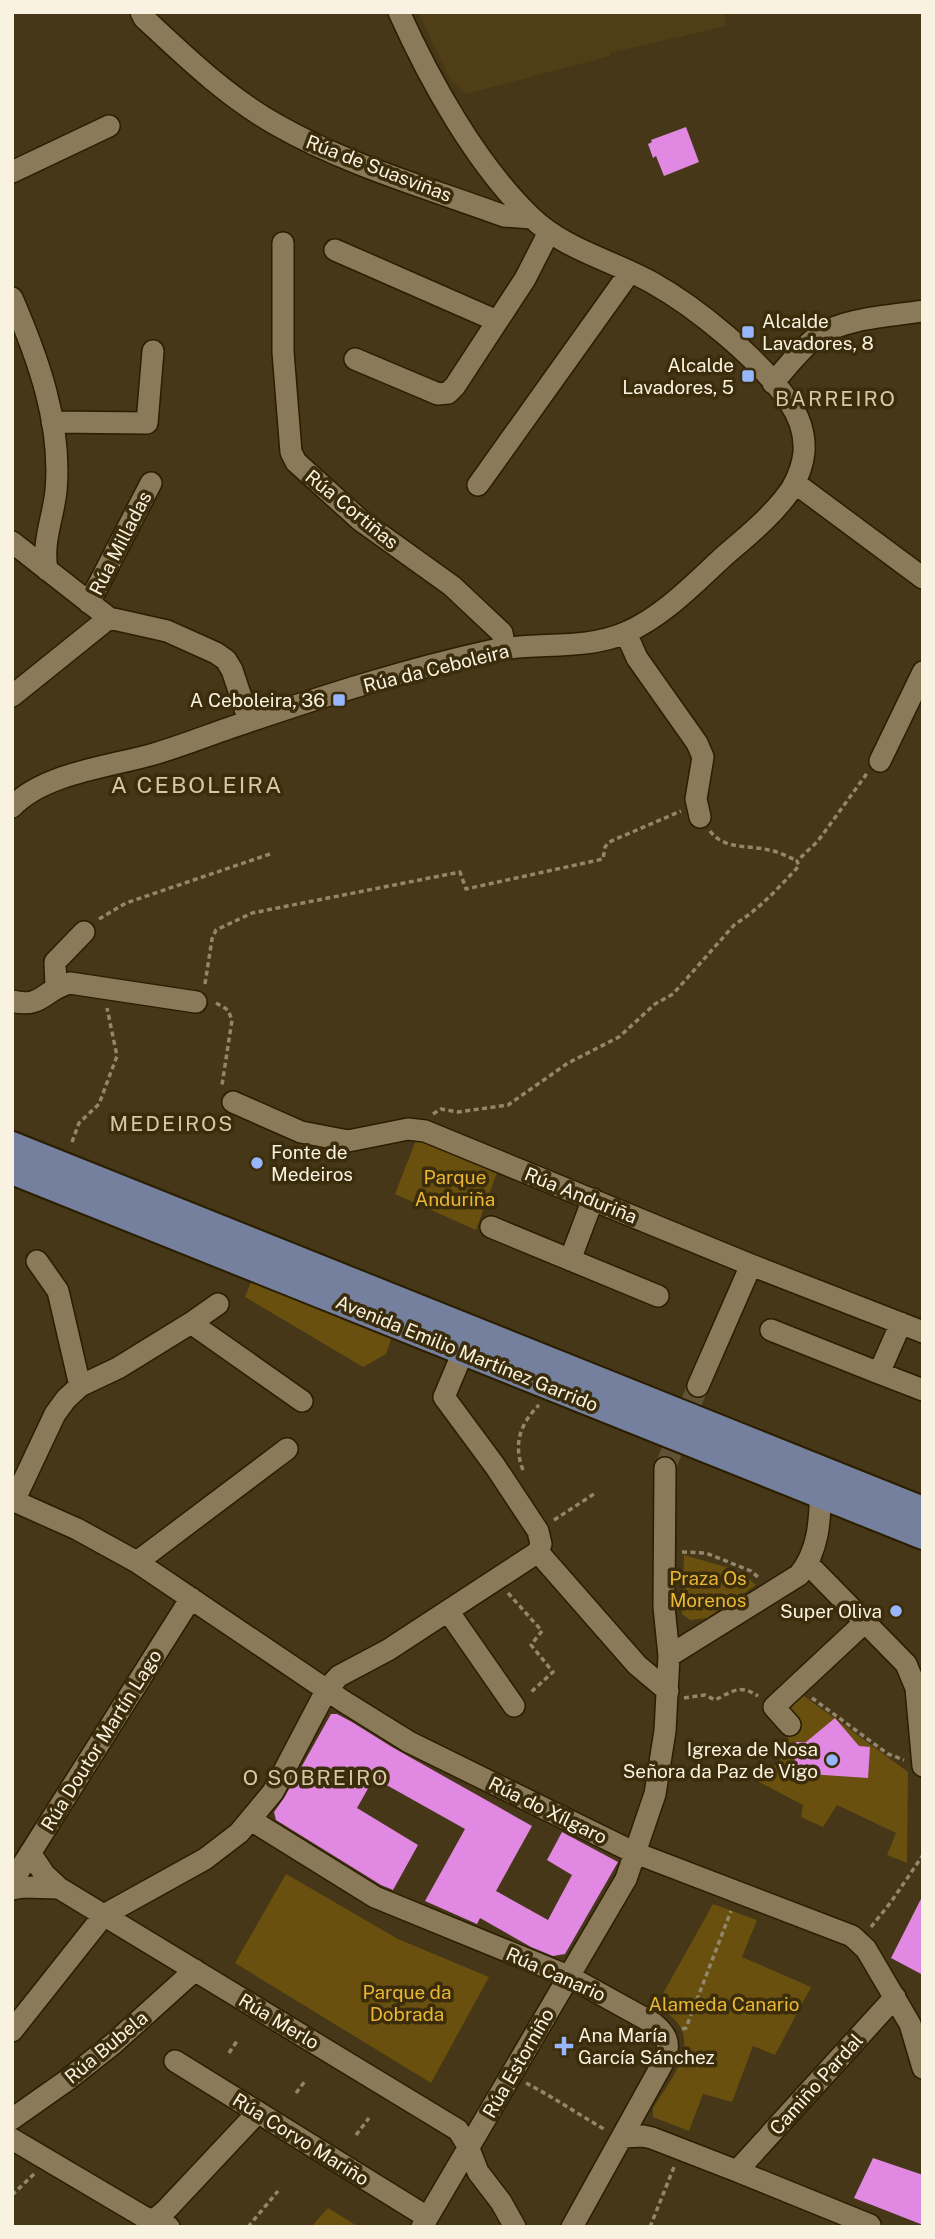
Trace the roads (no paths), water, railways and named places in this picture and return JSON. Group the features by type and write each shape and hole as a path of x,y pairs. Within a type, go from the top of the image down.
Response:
{"main road":[{"name":"Avenida Emilio Martínez Garrido","path":"12,1145 923,1510"},
{"name":"Avenida Emilio Martínez Garrido","path":"12,1171 923,1536"}],"street":[{"name":"Rúa de Suasviñas","path":"141,12 144,18 225,91 275,124 327,151 504,216 532,218"},
{"name":"Rúa da Ceboleira","path":"12,807 32,790 49,782 157,753 384,678 505,648 588,642 626,632 664,609 688,589 745,538 777,506 795,483 804,453 801,424 790,402 740,349 684,304 650,282 549,232 532,218 500,183 446,104 399,12"},
{"path":"12,173 109,126"},
{"path":"355,359 438,394 448,393 525,279 549,232"},
{"name":"Rúa Cortiñas","path":"283,243 283,352 291,452 296,461 360,520 452,586 502,633 505,648"},
{"path":"335,250 497,321"},
{"path":"478,485 630,272"},
{"path":"12,298 43,377 54,435 56,490 44,554 47,570"},
{"path":"773,383 804,348 834,327 923,311"},
{"path":"52,422 147,423 153,351"},
{"name":"Rúa Milladas","path":"89,603 151,483"},
{"path":"795,483 923,578"},
{"name":"Rúa Milladas","path":"12,542 109,618 167,631 226,660 249,721"},
{"path":"12,696 109,618"},
{"path":"626,632 637,658 703,757 698,808"},
{"path":"880,761 923,672"},
{"path":"57,986 55,962 84,932"},
{"path":"12,1001 38,1002 57,986 70,983 199,1002"},
{"name":"Rúa Anduriña","path":"228,1095 301,1132 348,1141 408,1129 425,1131 751,1265 923,1332"},
{"path":"570,1260 593,1199"},
{"path":"491,1227 658,1296"},
{"path":"37,1261 58,1292 80,1386"},
{"path":"698,1386 751,1265"},
{"path":"13,1500 55,1413 80,1386 118,1368 218,1304"},
{"path":"191,1323 302,1401"},
{"path":"879,1373 901,1323"},
{"path":"771,1330 923,1390"},
{"path":"12,2031 104,1915 205,1859 239,1833 274,1792 327,1689 340,1676 388,1650 538,1552 541,1545 538,1531 495,1466 444,1397 463,1352"},
{"path":"137,1562 287,1449"},
{"name":"Rúa Estorniño","path":"424,2222 626,1879 654,1794 664,1731 669,1656 664,1607 665,1468"},
{"path":"669,1656 799,1575 808,1564 817,1541 819,1469"},
{"name":"Rúa do Xílgaro","path":"13,1500 77,1529 137,1562 409,1742 633,1852 852,1936 866,1949 895,1997 916,2023 923,2068"},
{"path":"538,1552 637,1665 667,1694"},
{"path":"808,1564 906,1664 916,1688 916,1764"},
{"name":"Rúa Doutor Martín Lago","path":"12,1882 191,1598"},
{"path":"448,1611 519,1702"},
{"path":"790,1725 774,1707 865,1622"},
{"name":"Rúa Canario","path":"251,1820 375,1897 568,1976 653,2023 666,2036 668,2051 665,2059 616,2134 572,2227"},
{"name":"Rúa Merlo","path":"30,1853 45,1875 59,1888 458,2130 468,2146 478,2172 515,2227"},
{"path":"12,1889 59,1888"},
{"name":"Rúa Bubela","path":"12,2119 113,2044 195,1970"},
{"name":"Camiño Pardal","path":"737,2171 895,1997"},
{"name":"Rúa Corvo Mariño","path":"175,2061 258,2112 424,2222"},
{"path":"12,2139 157,2225 258,2112"},
{"path":"616,2134 652,2138 870,2225"},
{"path":"452,2174 478,2172"}],"tunnel":[{"path":"665,1468 698,1386"}],"place":[{"name":"Alcalde Lavadores, 8","path":"748,332"},
{"name":"Alcalde Lavadores, 5","path":"748,376"},
{"name":"A Ceboleira, 36","path":"339,700"},
{"name":"Fonte de Medeiros","path":"257,1163"},
{"name":"Super Oliva","path":"896,1611"},
{"name":"Igrexa de Nosa Señora da Paz de Vigo","path":"832,1760"},
{"name":"Ana María García Sánchez","path":"564,2046"}],"district":[{"name":"BARREIRO","path":"836,398"},
{"name":"A CEBOLEIRA","path":"197,784"},
{"name":"MEDEIROS","path":"172,1123"},
{"name":"O SOBREIRO","path":"316,1777"}],"park label":[{"name":"Parque Anduriña","path":"455,1188"},
{"name":"Praza Os Morenos","path":"708,1589"},
{"name":"Parque da Dobrada","path":"407,2003"},
{"name":"Alameda Canario","path":"724,2004"}]}
